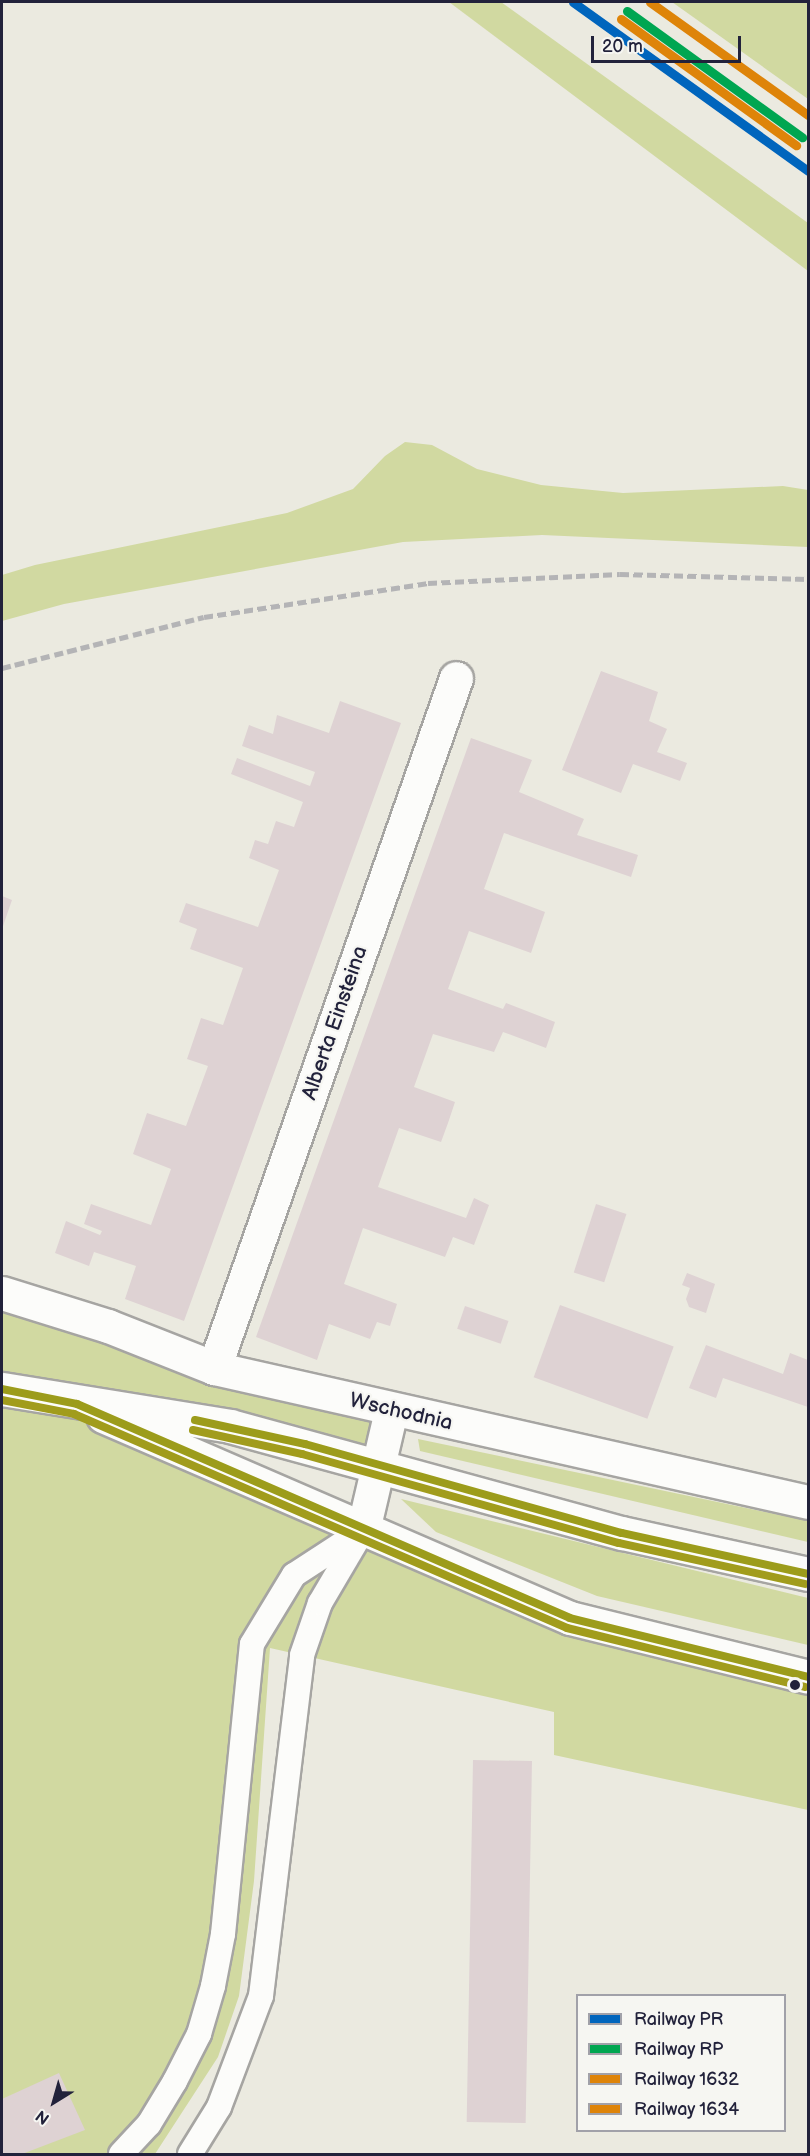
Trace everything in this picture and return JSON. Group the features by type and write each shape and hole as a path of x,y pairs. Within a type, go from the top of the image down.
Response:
{"street":[{"name":"Alberta Einsteina","path":"214,1368 456,678"},
{"name":"Wschodnia","path":"2,1293 108,1326 214,1368 391,1411 808,1502"},
{"path":"2,1389 77,1404 155,1412 230,1426 621,1533 808,1574"},
{"path":"77,1404 570,1618 808,1677"},
{"path":"363,1530 391,1411"}],"lane":[{"path":"121,2154 149,2124 175,2081 199,2034 213,1986 223,1934 252,1644 294,1575 363,1530"},
{"path":"190,2154 219,2107 261,1996 302,1655 320,1603 363,1530"}],"green space":[{"path":"449,2 501,2 808,223 808,271"},
{"path":"672,2 808,2 808,99"},
{"path":"405,442 432,445 477,469 541,485 623,493 783,486 808,490 808,547 542,535 403,542 64,604 2,621 2,575 35,565 287,513 353,489 385,456"},
{"path":"2,1293 391,1411 379,1465 80,1404 517,1598 808,1677 808,1810 554,1755 554,1712 270,1648 254,1881 239,1996 218,2057 155,2154 2,2154"},
{"path":"418,1439 808,1521 808,1542 420,1451"},
{"path":"401,1499 808,1598 808,1645 597,1596 436,1532"}],"building":[{"path":"601,671 658,692 649,721 667,729 657,752 687,763 680,781 633,764 621,793 562,770"},
{"path":"340,701 401,723 184,1321 125,1299 136,1266 94,1252 89,1266 55,1253 66,1221 100,1235 102,1231 84,1224 91,1204 151,1225 171,1169 133,1154 147,1113 186,1126 208,1066 187,1059 201,1018 223,1025 243,968 190,949 197,929 179,922 186,903 258,927 279,870 249,858 255,840 268,844 276,821 294,827 303,802 231,774 237,758 310,786 315,772 242,746 249,725 273,734 277,715 329,733"},
{"path":"471,738 532,760 519,792 584,819 577,835 638,855 631,877 504,833 484,889 545,912 531,953 469,931 448,989 503,1009 506,1003 555,1022 546,1048 503,1032 494,1052 433,1034 414,1087 455,1102 448,1123 441,1142 399,1128 378,1187 466,1218 474,1198 489,1205 474,1245 453,1237 445,1257 363,1228 344,1284 397,1304 390,1326 377,1322 370,1339 329,1324 317,1360 256,1337"},
{"path":"2,896 12,900 2,929"},
{"path":"596,1204 626,1214 604,1282 574,1272"},
{"path":"687,1273 715,1284 706,1313 689,1307 686,1299 690,1288 682,1285"},
{"path":"560,1305 674,1346 647,1419 534,1377"},
{"path":"465,1306 508,1321 501,1344 457,1329"},
{"path":"706,1345 783,1374 790,1353 808,1360 808,1407 723,1378 716,1398 689,1388"},
{"path":"473,1760 532,1761 526,2123 467,2122"},
{"path":"59,2073 85,2130 22,2154 2,2154 2,2099"}],"railway":[{"path":"2,668 204,617 428,583 620,574 808,579"}],"rail line":[{"name":"PR","path":"573,2 808,171"},
{"name":"1632","path":"650,2 808,115"},
{"name":"RP","path":"627,11 802,137"},
{"name":"1634","path":"621,19 796,145"}],"transit line":[{"path":"2,1389 77,1404 570,1618 808,1677"},
{"path":"2,1400 74,1414 567,1628 805,1687"},
{"path":"195,1420 305,1444 622,1533 808,1574"},
{"path":"193,1430 302,1454 619,1543 806,1584"}]}
